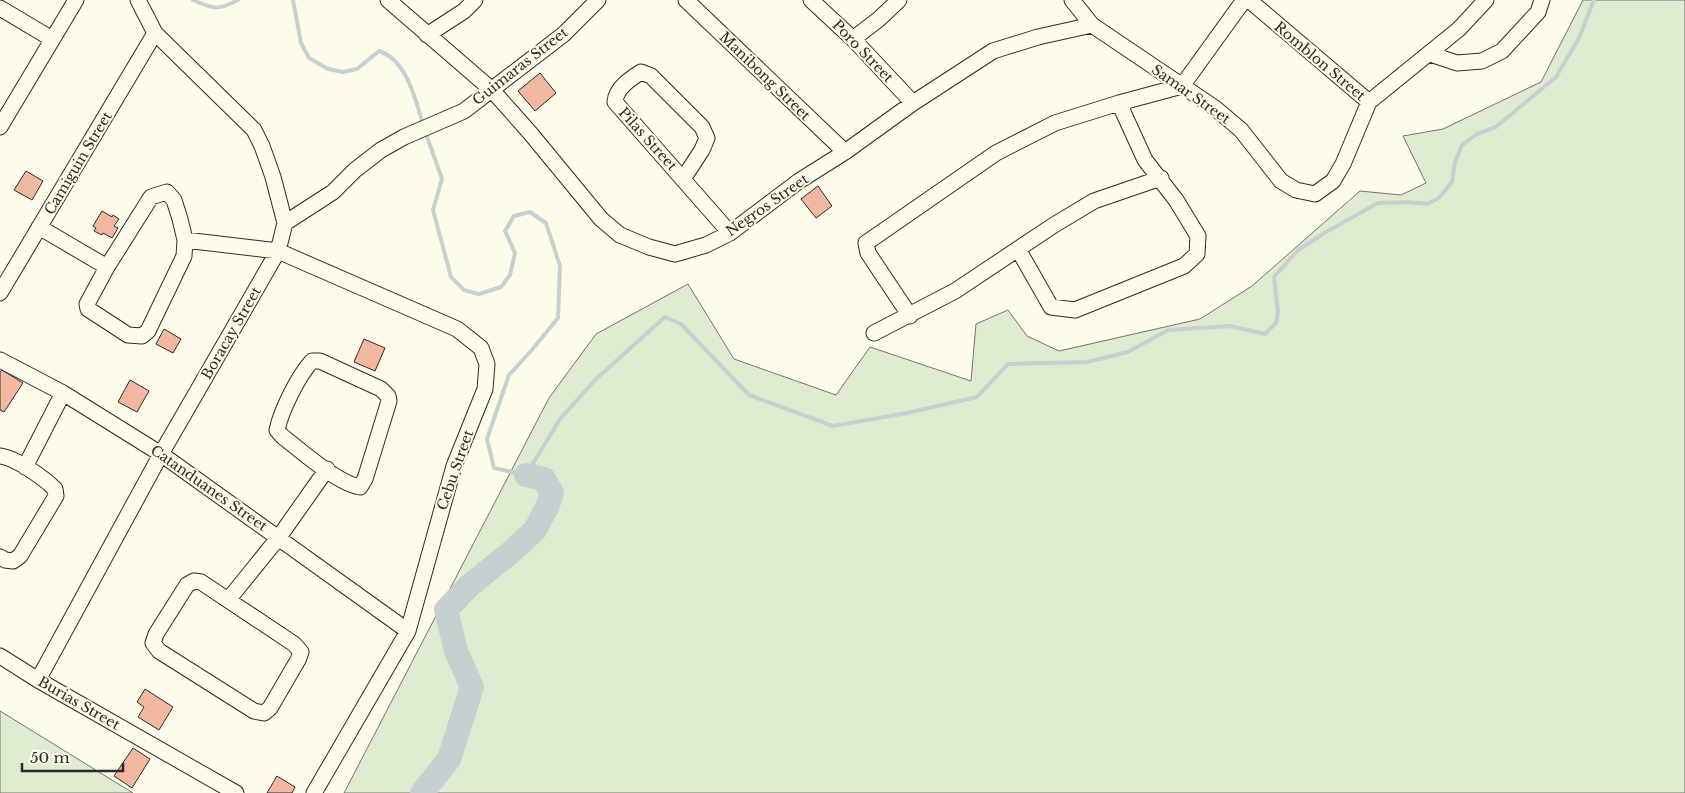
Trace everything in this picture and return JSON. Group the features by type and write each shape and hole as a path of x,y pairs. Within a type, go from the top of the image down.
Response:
{"street":[{"path":"2,118 76,0"},
{"name":"Boracay Street","path":"38,680 161,454 278,251 285,223 273,177 254,130 155,33 138,0"},
{"name":"Negros Street","path":"388,0 492,90 602,219 620,235 649,247 675,254 706,245 730,233 799,181 845,152 913,103 993,51 1038,37 1092,25"},
{"path":"427,35 464,11 476,0"},
{"name":"Guimaras Street","path":"285,223 333,192 355,170 381,150 404,137 464,110 564,34 598,0"},
{"name":"Manibong Street","path":"686,0 845,152"},
{"name":"Poro Street","path":"811,0 853,39 913,103"},
{"path":"853,39 879,19 899,0"},
{"name":"Samar Street","path":"1072,0 1092,25 1215,108 1241,130 1281,181 1296,190 1315,194 1333,181 1344,164 1369,102"},
{"path":"910,316 868,253 866,243 996,154 1055,123 1182,86 1244,0"},
{"name":"Romblon Street","path":"1249,0 1369,102"},
{"path":"1369,102 1459,29 1486,0"},
{"path":"1430,54 1457,63 1482,61 1502,51 1538,12 1542,0"},
{"path":"0,8 52,39"},
{"name":"Camiguin Street","path":"0,293 155,33"},
{"name":"Pilas Street","path":"683,179 702,150 707,138 702,127 651,76 641,72 621,88 615,96 615,102 730,233"},
{"path":"1018,249 1051,307 1075,310 1184,266 1198,254 1198,236 1161,178 1144,160 1119,103"},
{"path":"874,333 955,292 1054,225 1094,201 1161,178"},
{"path":"167,192 174,200 185,240 184,256 148,331 142,336 128,334 88,309 87,304 90,296 151,197 167,192"},
{"path":"39,227 107,267"},
{"name":"Cebu Street","path":"185,240 278,251 457,329 481,348 487,364 485,389 454,466 408,631 314,793"},
{"name":"Catanduanes Street","path":"0,360 64,393 161,454 408,631"},
{"path":"312,361 320,361 381,388 388,396 389,401 360,487 351,485 327,470 282,436 277,430 280,418 305,368 312,361"},
{"path":"26,467 64,393"},
{"path":"0,456 26,467 49,483 55,489 56,496 20,556 13,561 0,557"},
{"path":"228,600 279,537 327,470"},
{"path":"194,581 201,582 228,600 294,644 301,652 270,708 264,713 254,711 158,651 153,643 156,634 187,585 194,581"},
{"name":"Burias Street","path":"0,656 38,680 236,793"}],"green space":[{"path":"1583,0 1685,0 1685,793 344,793 549,398 596,334 688,284 734,359 836,395 870,347 971,381 976,324 1008,310 1027,336 1059,351 1200,319 1252,286 1360,191 1401,195 1426,183 1403,136 1443,129 1541,82"},
{"path":"0,711 133,793 0,793"}],"building":[{"path":"540,73 556,93 535,111 518,91"},
{"path":"26,171 43,181 32,200 14,190"},
{"path":"818,186 832,206 816,218 801,199"},
{"path":"102,211 119,219 114,226 118,228 112,238 94,231 96,228 93,226"},
{"path":"164,329 181,339 173,353 156,344"},
{"path":"364,339 385,348 375,371 354,362"},
{"path":"2,370 23,383 4,412 0,410 0,372"},
{"path":"130,380 149,391 137,412 118,402"},
{"path":"145,689 173,707 159,730 138,717 144,707 137,702"},
{"path":"133,748 150,759 132,788 114,776"},
{"path":"277,776 295,787 292,793 267,793"}],"waterway":[{"path":"193,0 215,8 238,0"},
{"path":"293,0 301,43 309,58 328,69 343,72 357,69 379,51 389,56 403,71 413,92 423,124"},
{"path":"425,131 442,179 433,210 451,277 464,290 479,294 501,287 510,275 515,253 505,231 514,216 530,212 546,223 560,266 558,318 509,375 487,439 494,468 526,475 560,419 596,379 665,317 681,324 749,395 833,426 907,413 977,397 1008,364 1087,362 1128,352 1168,330 1230,326 1265,334 1276,323 1278,312 1274,277 1297,251 1326,232 1378,203 1408,202 1427,204 1439,198 1452,182 1455,162 1462,145 1477,134 1496,127 1556,77 1579,38 1594,0"},
{"path":"422,793 449,759 472,687 456,651 446,610 470,585 535,530 552,493 544,479 526,475"}]}
